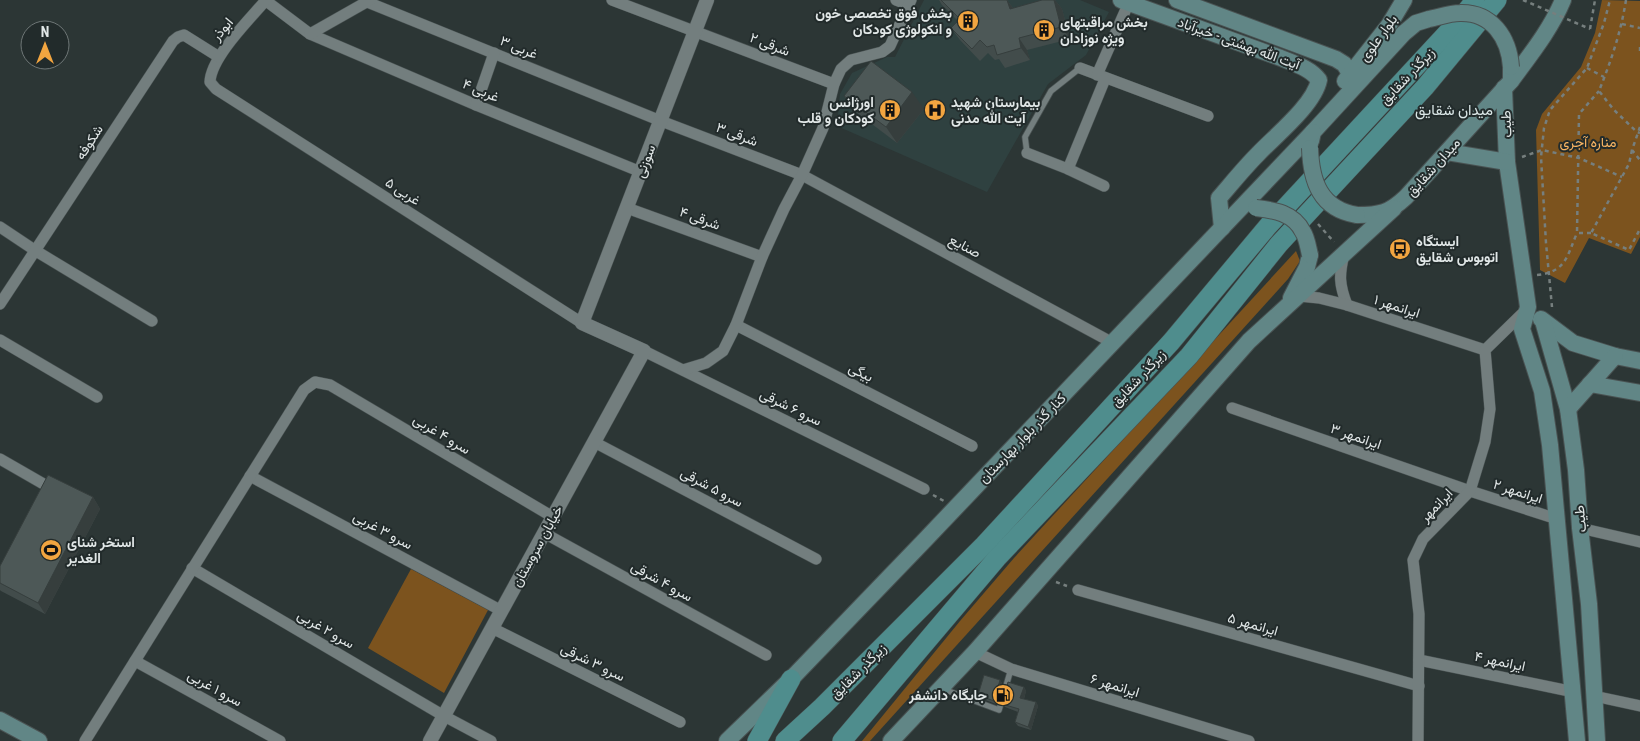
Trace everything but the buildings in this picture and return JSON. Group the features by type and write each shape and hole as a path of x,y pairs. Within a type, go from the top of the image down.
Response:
{"main road":[{"name":"آیت الله بهشتی - خیرآباد","path":"1177,0 1336,59 1344,64 1351,75"},
{"name":"بلوار علوی","path":"1316,130 1320,110 1351,75 1389,25 1404,0"},
{"path":"1474,0 1484,19"},
{"name":"زیرگذر شقایق","path":"785,741 822,707 984,545 1171,342 1268,226 1461,18 1474,0"},
{"name":"زیرگذر شقایق","path":"842,741 997,558 1189,356 1278,244 1425,87 1497,0"},
{"name":"میدان شقایق","path":"1316,130 1310,148 1311,168 1321,194 1336,208 1346,213 1357,215 1378,214 1394,208 1447,152 1541,40 1560,10 1563,0"},
{"name":"آیت الله بهشتی - خیرآباد","path":"1126,1 1306,68 1319,80 1317,90 1304,106 1219,198 1222,228"},
{"path":"1316,130 1404,33 1416,23 1429,19 1461,13 1473,14 1484,19 1497,29 1506,40 1511,56 1509,79"},
{"name":"طیب","path":"1509,79 1507,162 1528,307 1522,329 1542,391 1550,445 1577,741"},
{"name":"کنار گذر بلوار بهارستان","path":"726,741 791,678 956,508 1316,130"},
{"path":"1447,152 1507,162"},
{"path":"1222,228 1241,213 1256,208 1275,211 1292,218 1303,232 1310,255 1293,302"},
{"path":"891,741 975,652 1249,341 1394,208"},
{"path":"1528,307 1550,317 1573,343 1640,362"},
{"name":"طیب","path":"1550,317 1568,410 1572,444 1589,604 1597,741"},
{"path":"1568,410 1614,356"},
{"path":"1590,384 1640,393"},
{"path":"1550,445 1572,444"},
{"path":"757,741 791,678"},
{"path":"0,720 40,741"}],"street":[{"name":"غربی ۴","path":"266,0 310,34 476,105 641,172"},
{"name":"ابوذر","path":"210,82 210,75 219,57 266,0"},
{"name":"شرقی ۲","path":"612,0 834,84"},
{"name":"سوزنی","path":"582,323 707,0"},
{"path":"683,370 706,363 723,351 736,325 762,257 823,128 834,84 841,68 851,60 882,52 890,46 910,2 896,0"},
{"path":"310,34 368,1"},
{"name":"غربی ۳","path":"368,1 661,121"},
{"path":"1068,169 1102,77 1126,1"},
{"name":"شکوفه","path":"0,304 173,41 184,35 219,57"},
{"path":"476,105 494,53"},
{"path":"1080,68 1208,116"},
{"name":"غربی ۵","path":"210,82 216,89 582,323"},
{"name":"شرقی ۳","path":"661,121 802,175"},
{"path":"1028,153 1104,186"},
{"name":"صنایع","path":"802,175 1113,343"},
{"name":"شرقی ۴","path":"627,208 762,257"},
{"path":"0,226 36,251 152,321"},
{"path":"1344,254 1339,277 1347,305"},
{"name":"ایرانمهر ۱","path":"1293,302 1319,298 1347,305 1485,350"},
{"path":"1485,350 1528,307"},
{"path":"582,323 644,351"},
{"name":"بیگی","path":"736,325 972,446"},
{"path":"0,340 97,397"},
{"name":"ایرانمهر","path":"1418,741 1419,614 1412,560 1423,539 1470,491 1485,442 1490,409 1485,350"},
{"name":"سرو ۶ شرقی","path":"644,351 924,489"},
{"name":"خیابان سروستان","path":"430,741 644,351"},
{"name":"سرو ۴ غربی","path":"250,476 304,390 315,382 330,385 553,518"},
{"name":"ایرانمهر ۳","path":"1232,408 1470,491"},
{"name":"سرو ۵ شرقی","path":"594,442 816,559"},
{"path":"0,459 47,486"},
{"path":"85,741 250,476"},
{"name":"سرو ۳ غربی","path":"250,476 502,611"},
{"name":"ایرانمهر ۲","path":"1470,491 1557,519"},
{"path":"1580,528 1640,542"},
{"name":"سرو ۴ شرقی","path":"544,533 766,655"},
{"name":"سرو ۲ غربی","path":"192,568 444,716 491,741"},
{"name":"ایرانمهر ۵","path":"1078,590 1419,686"},
{"name":"سرو ۳ شرقی","path":"492,628 680,722"},
{"name":"ایرانمهر ۶","path":"975,652 1011,668 1248,741"},
{"name":"ایرانمهر ۴","path":"1420,660 1574,692"},
{"name":"سرو ۱ غربی","path":"135,661 280,741"},
{"path":"1594,696 1640,706"}],"lane":[{"path":"1028,153 1025,137 1051,91 1080,68"},
{"path":"941,688 999,710 1011,668"}],"path":[{"path":"1523,0 1590,29 1595,0"},
{"path":"1550,317 1551,306 1542,150 1544,128 1550,110 1587,68 1604,23 1610,0"},
{"path":"1523,276 1548,274 1562,266 1577,233 1579,114 1598,91 1612,60 1622,24 1626,0"},
{"path":"1622,24 1640,28"},
{"path":"1640,47 1640,55"},
{"path":"1587,68 1604,77"},
{"path":"1598,91 1614,110 1638,133"},
{"path":"1591,233 1629,164 1640,127"},
{"path":"1507,162 1542,150 1579,158 1622,176"},
{"path":"1632,150 1640,160"},
{"path":"1577,233 1591,233 1629,250 1640,229"},
{"path":"924,489 956,508"},
{"path":"1041,577 1078,590"}],"shaded area":[{"name":"بیمارستان شهید آیت الله مدنی","path":"924,0 1080,0 1109,12 1086,55 1048,84 987,192 837,126 840,94 852,73 887,57 895,57"}],"green space":[{"name":"مناره آجری","path":"1602,0 1640,1 1640,237 1631,254 1589,238 1565,283 1540,270 1536,130 1542,114 1581,67 1595,33"},
{"path":"1296,251 1300,261 1288,279 870,741 862,741 1014,558"},
{"path":"411,569 488,610 444,693 368,648"}],"place":[{"name":"بخش فوق تخصصی خون و انکولوژی کودکان","path":"968,21"},
{"name":"بخش مراقبتهای ویژه نوزادان","path":"1044,30"},
{"name":"اورژانس کودکان و قلب","path":"890,110"},
{"name":"بیمارستان شهید آیت الله مدنی","path":"935,110"},
{"name":"ایستگاه اتوبوس شقایق","path":"1400,249"},
{"name":"استخر شنای الغدیر","path":"51,550"},
{"name":"جایگاه دانشفر","path":"1003,695"}],"district":[{"name":"میدان شقایق","path":"1454,110"}]}
